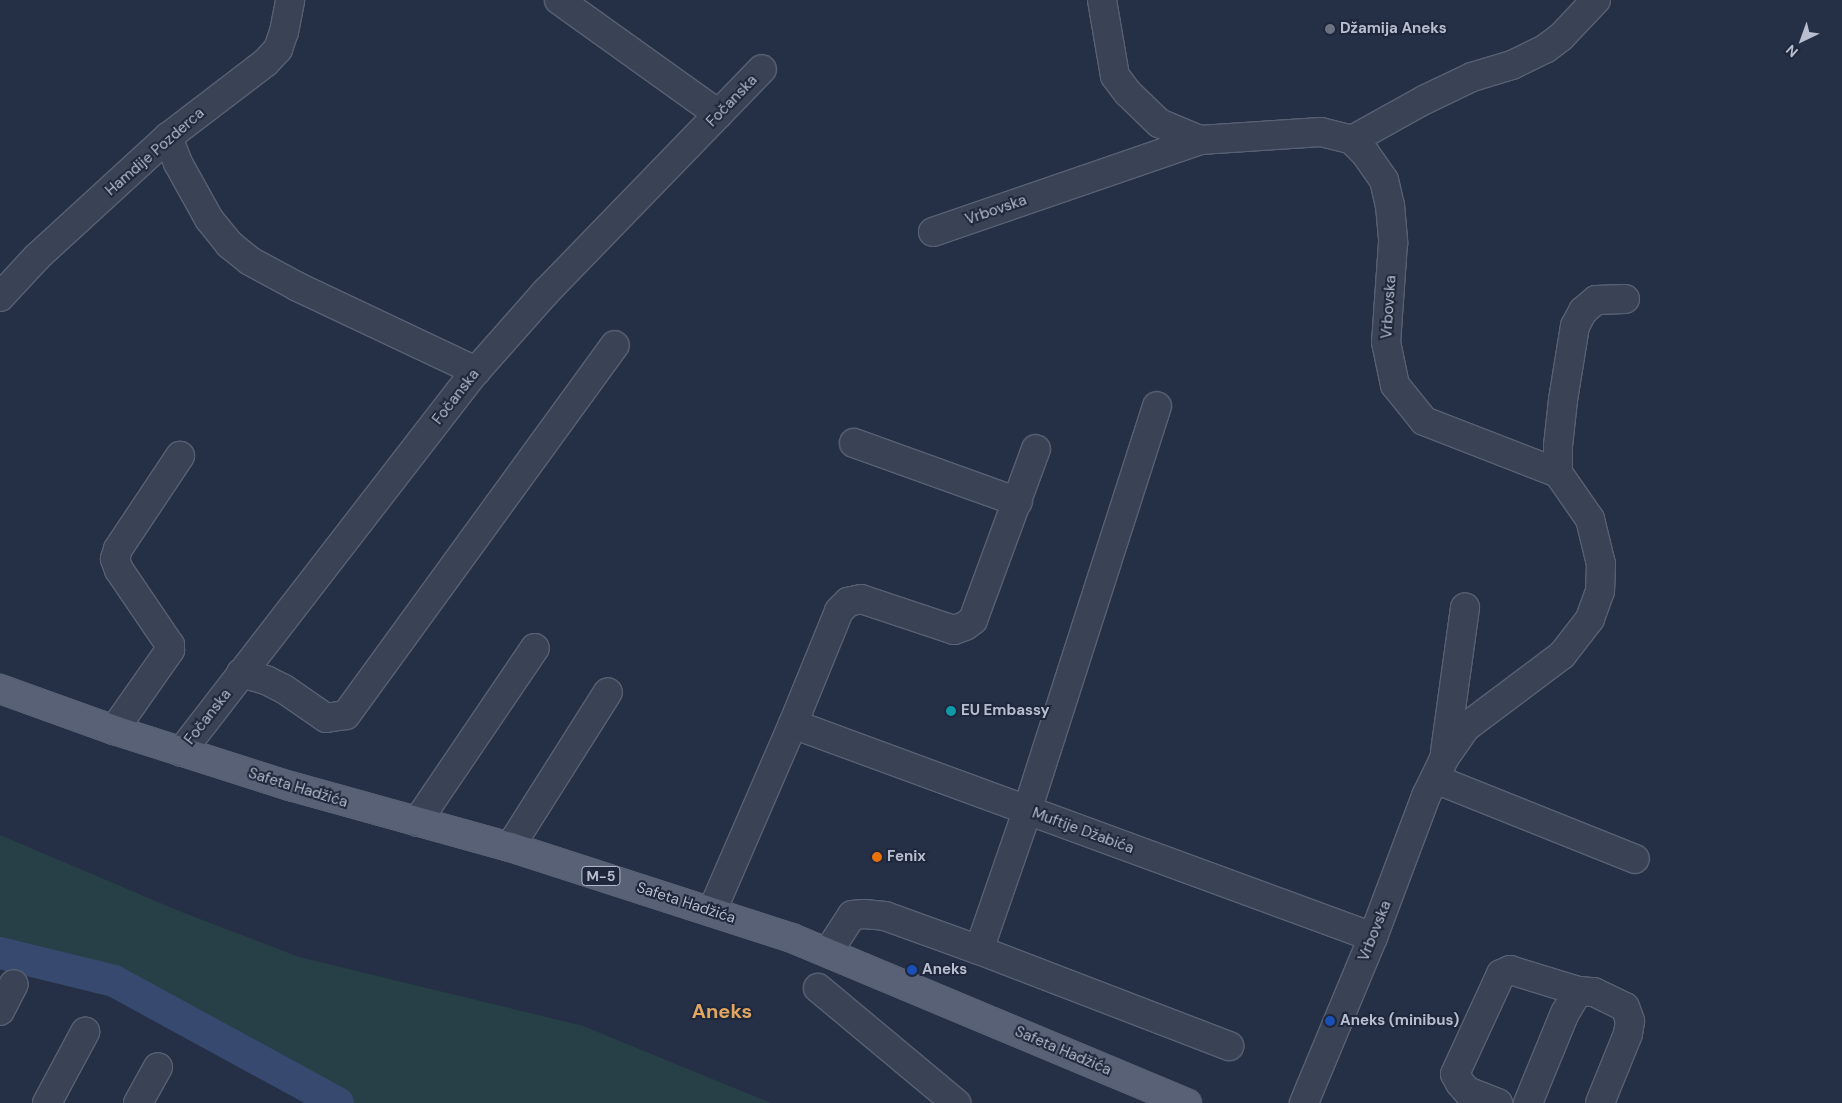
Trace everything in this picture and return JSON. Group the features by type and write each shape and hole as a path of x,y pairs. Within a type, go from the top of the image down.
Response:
{"main road":[{"name":"Safeta Hadžića","path":"0,689 180,752 290,786 510,848 712,911 828,952 1187,1103"}],"street":[{"name":"Hamdije Pozderca","path":"0,297 37,257 168,137 266,62 278,49 284,32 290,0"},
{"path":"559,0 718,114"},
{"name":"Vrbovska","path":"1102,0 1115,76 1128,93 1159,123 1200,140"},
{"path":"1352,140 1424,100 1472,78 1512,65 1546,50 1596,0"},
{"name":"Fočanska","path":"180,752 476,370 546,292 762,69"},
{"name":"Vrbovska","path":"933,232 1200,140 1320,132 1352,140 1365,153 1384,180 1390,205 1393,243 1386,342 1395,385 1424,421 1558,473 1590,519 1601,564 1600,591 1590,619 1562,655 1466,727 1439,769 1373,937 1304,1103"},
{"path":"168,137 178,162 209,219 229,244 250,261 298,287 476,370"},
{"path":"1558,473 1562,400 1575,326 1583,311 1596,300 1625,299"},
{"path":"241,673 266,680 284,688 326,718 346,715 615,345"},
{"path":"979,950 1027,810 1157,406"},
{"path":"854,443 1018,502"},
{"path":"712,911 793,724 838,611 848,602 861,599 954,630 965,626 973,620 1036,449"},
{"path":"114,730 170,650 168,639 119,570 115,559 118,549 180,456"},
{"name":"Vrbovska","path":"1439,769 1465,606"},
{"path":"417,822 534,648"},
{"path":"510,848 608,692"},
{"name":"Muftije Džabića","path":"793,724 1373,937"},
{"path":"1439,769 1635,859"},
{"path":"828,952 852,915 885,916 1229,1046"},
{"path":"1498,1103 1467,1091 1460,1083 1456,1074 1501,974 1510,970 1578,991 1594,992 1625,1007 1630,1021 1628,1034 1600,1103"},
{"path":"0,1011 14,984"},
{"path":"818,988 956,1103"},
{"path":"1528,1103 1565,1013 1578,991"},
{"path":"47,1103 85,1032"},
{"path":"138,1103 158,1067"}],"green space":[{"path":"0,835 179,911 299,957 583,1026 771,1103 305,1103 110,996 0,967"}],"waterway":[{"path":"0,953 114,981 338,1103"}],"place":[{"name":"Džamija Aneks","path":"1330,29"},
{"name":"EU Embassy","path":"951,711"},
{"name":"Fenix","path":"877,857"},
{"name":"Aneks","path":"912,970"},
{"name":"Aneks (minibus)","path":"1330,1021"}],"district":[{"name":"Aneks","path":"722,1011"}]}
